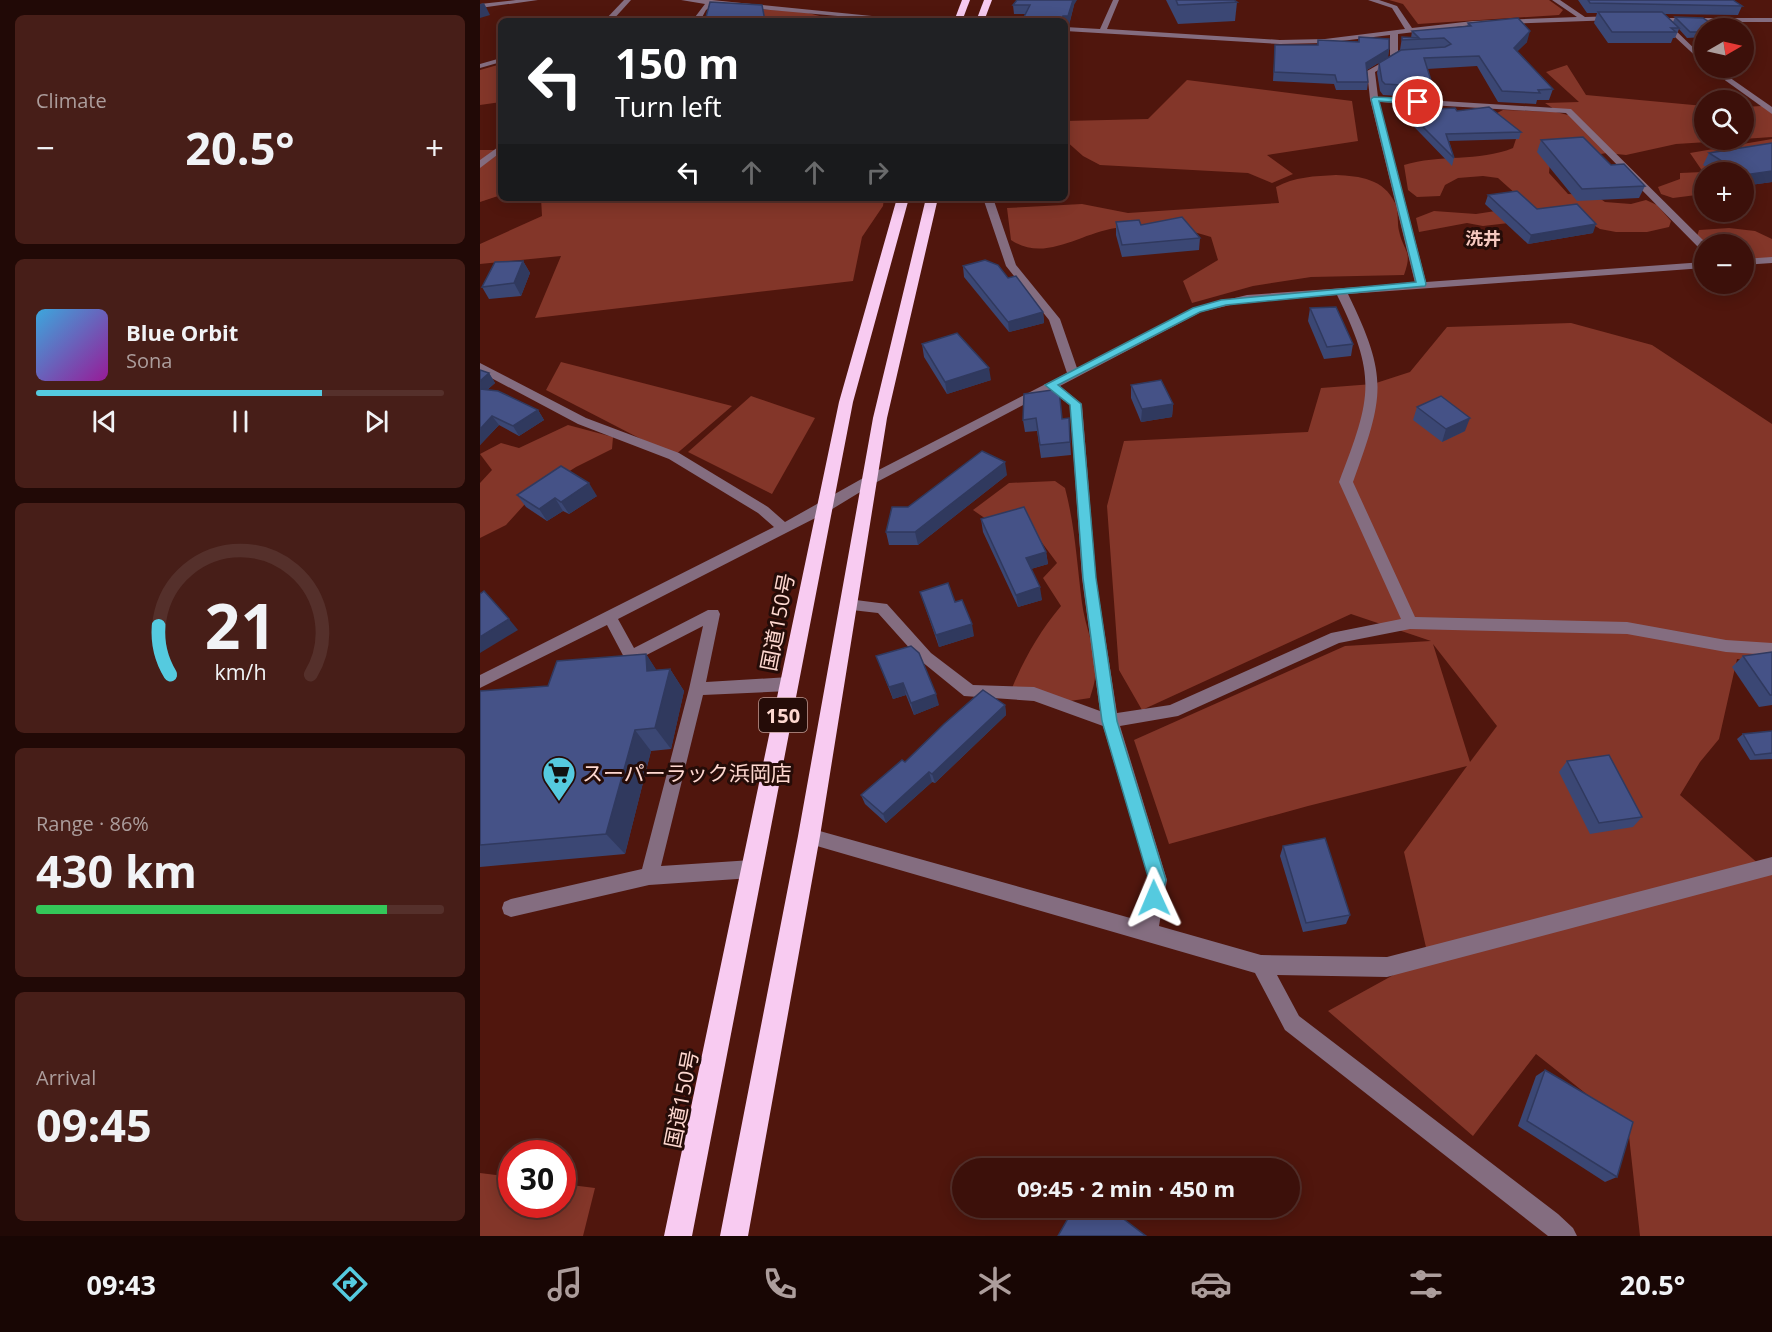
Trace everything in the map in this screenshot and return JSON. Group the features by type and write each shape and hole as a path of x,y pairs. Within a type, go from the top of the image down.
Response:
{"highway":[{"path":"959,18 966,0"},
{"path":"981,18 988,0"},
{"name":"国道150号","path":"678,1236 846,402 902,201"},
{"name":"150","path":"734,1236 809,836 880,418 931,201"}],"street":[{"path":"480,6 535,0"},
{"path":"611,18 628,0"},
{"path":"684,0 885,18"},
{"path":"1103,31 1116,0"},
{"path":"1371,0 1395,6 1409,30"},
{"path":"1555,0 1581,17"},
{"path":"698,18 703,9 712,2"},
{"path":"1068,29 1280,42 1325,41 1473,22 1581,17 1623,18"},
{"path":"1642,19 1772,20"},
{"path":"1662,20 1694,52"},
{"path":"1394,33 1394,59 1371,71 1374,99 1421,284"},
{"path":"1394,56 1406,55"},
{"path":"480,66 498,61"},
{"path":"1726,78 1772,111"},
{"path":"1374,99 1568,111 1694,237"},
{"path":"480,165 498,150"},
{"path":"989,201 1011,266 1054,319 1073,374"},
{"path":"1754,261 1772,260"},
{"path":"480,682 824,508 870,480 1197,310 1247,298 1694,266"},
{"path":"1341,291 1364,338 1374,384 1365,430 1346,482 1410,623"},
{"path":"480,367 582,421 674,456 763,510 783,528"},
{"path":"1050,385 1076,404 1089,578 1110,721 1158,880 1148,932"},
{"path":"848,605 882,608 926,657 970,691 1034,694 1110,721 1172,711 1336,637 1410,623 1627,628 1726,646 1772,649"},
{"path":"614,624 631,657 713,614 697,690 649,876"},
{"path":"697,690 789,684"},
{"path":"809,836 1261,965 1387,967 1772,866"},
{"path":"511,908 649,876 752,870"},
{"path":"1261,965 1292,1023 1550,1222 1565,1236"}],"shaded area":[{"path":"1389,0 1549,0 1563,10 1559,15 1418,24 1403,4"},
{"path":"741,9 801,11 827,18 730,18"},
{"path":"498,65 498,102 480,105 480,70"},
{"path":"1567,65 1586,95 1694,105 1694,143 1676,144 1626,155 1607,153 1550,162 1549,173 1568,194 1595,195 1605,202 1631,204 1646,200 1657,205 1671,221 1669,227 1647,232 1616,232 1600,229 1577,215 1483,226 1467,223 1419,232 1416,218 1434,211 1476,214 1515,208 1517,195 1498,178 1483,176 1458,178 1445,185 1440,196 1417,197 1408,190 1404,165 1487,155 1513,148 1516,139 1497,113 1503,110 1556,112 1568,115 1568,111 1554,109 1545,103 1579,102 1546,72"},
{"path":"1187,80 1352,101 1358,141 1267,155 1293,174 1272,183 1248,173 1100,165 1083,156 1068,143 1068,121 1148,119"},
{"path":"1754,106 1762,106 1772,113 1772,137 1754,138"},
{"path":"1772,139 1772,154 1752,162 1696,162 1690,153 1708,150 1754,150 1754,142"},
{"path":"480,150 498,150 498,196 480,202"},
{"path":"1694,172 1694,195 1673,198 1661,194 1658,187 1680,179 1680,173"},
{"path":"1336,175 1370,180 1390,195 1396,206 1399,231 1408,256 1404,275 1311,277 1253,286 1192,303 1183,281 1218,260 1211,237 1177,229 1138,226 1103,231 1050,248 1037,249 1011,240 1007,208 1082,204 1128,213 1279,203 1276,187 1297,179"},
{"path":"541,201 884,201 883,206 862,237 853,281 535,318 561,256 480,264 480,244 542,216"},
{"path":"1729,228 1755,231 1772,239 1772,262 1754,263 1754,234 1698,234 1699,230"},
{"path":"1571,323 1652,345 1772,424 1772,661 1737,659 1719,739 1700,762 1680,795 1769,873 1772,873 1772,1236 1640,1236 1628,1127 1536,1054 1473,1136 1328,1011 1428,956 1404,852 1467,766 1169,844 1134,740 1345,646 1431,641 1351,614 1142,710 1119,670 1107,506 1124,441 1308,432 1321,388 1373,384 1410,372 1447,327","holes":["1433,644 1497,726 1470,762"]},
{"path":"561,362 732,406 674,456 546,390"},
{"path":"751,396 815,418 772,494 688,452"},
{"path":"568,425 613,437 612,449 576,467 534,494 506,525 480,538 480,483 492,470 480,454 501,443 519,448"},
{"path":"1055,481 1065,488 1082,603 1093,648 1095,667 1090,698 1070,701 1012,688 1034,645 1061,606 1043,578 1057,563 1020,513 986,519 973,510 1009,483"},
{"path":"480,1173 498,1175 498,1218 576,1218 576,1186 595,1188 583,1236 480,1236"}],"building":[{"path":"1017,0 1073,0 1068,16 1063,18 1024,18 1030,5 1013,5"},
{"path":"1176,0 1234,0 1237,2 1178,5"},
{"path":"1588,0 1733,0 1742,6 1590,3"},
{"path":"710,2 762,5 764,18 706,18"},
{"path":"1598,12 1662,12 1679,28 1671,28 1676,32 1612,32"},
{"path":"1675,17 1703,18 1694,18 1694,32 1690,32"},
{"path":"1518,18 1530,31 1514,48 1553,89 1538,90 1540,93 1502,91 1479,56 1424,58 1433,87 1385,84 1382,81 1379,63 1401,50 1445,47 1451,44 1444,38 1402,40 1402,37 1419,38 1412,31 1471,26 1468,23"},
{"path":"1359,37 1389,39 1389,49 1366,63 1368,82 1337,82 1335,75 1274,72 1275,45 1318,45 1318,40 1359,42"},
{"path":"1394,98 1435,100 1438,109 1455,108 1457,111 1489,107 1521,132 1446,134 1454,158"},
{"path":"1583,137 1611,165 1624,164 1645,186 1582,189 1541,140"},
{"path":"1772,143 1772,171 1754,174 1754,162 1723,162 1709,153 1754,150 1754,146"},
{"path":"1517,191 1537,209 1577,204 1596,224 1531,235 1488,195"},
{"path":"1182,217 1200,238 1122,245 1116,222 1139,220 1141,225"},
{"path":"985,260 998,265 1008,278 1016,276 1043,312 1008,322 963,266"},
{"path":"523,261 514,283 482,287 495,262"},
{"path":"1336,307 1353,344 1327,347 1310,308"},
{"path":"957,333 989,368 945,382 922,344"},
{"path":"480,370 489,373 480,381"},
{"path":"1161,380 1173,404 1142,409 1131,385"},
{"path":"480,389 498,391 538,410 513,426 492,416 480,429"},
{"path":"1059,389 1062,419 1069,418 1070,442 1040,445 1036,418 1023,420 1024,394"},
{"path":"1441,396 1470,418 1446,429 1417,407"},
{"path":"982,451 1005,462 915,532 886,532 892,507 908,507"},
{"path":"561,466 589,483 561,502 555,498 539,509 517,495"},
{"path":"1024,507 1046,552 1026,558 1040,587 1016,595 981,519"},
{"path":"948,583 955,602 962,600 972,624 936,635 920,592"},
{"path":"484,591 509,619 480,637 480,594"},
{"path":"911,646 919,653 936,694 911,703 903,683 889,687 876,656"},
{"path":"1772,652 1772,695 1770,695 1743,656"},
{"name":"スーパーラック浜岡店","path":"646,654 647,671 670,669 655,728 635,730 606,834 480,845 480,691 548,686 557,661"},
{"path":"983,690 1005,705 932,774 929,772 883,814 861,795 902,760 905,762"},
{"path":"1772,731 1772,753 1755,755 1743,734"},
{"path":"1609,755 1642,817 1599,823 1567,761"},
{"path":"1325,838 1350,915 1306,923 1283,846"},
{"path":"1545,1070 1633,1122 1617,1177 1527,1121"},
{"path":"1068,1218 1122,1218 1146,1236 1058,1236"}],"place":[{"name":"スーパーラック浜岡店","path":"559,802"}],"district":[{"name":"洗井","path":"1483,238"}],"route":[{"path":"1154,898 1158,880 1110,721 1089,578 1076,404 1050,385 1197,310 1225,302 1247,298 1421,284 1374,99 1418,102"}]}
